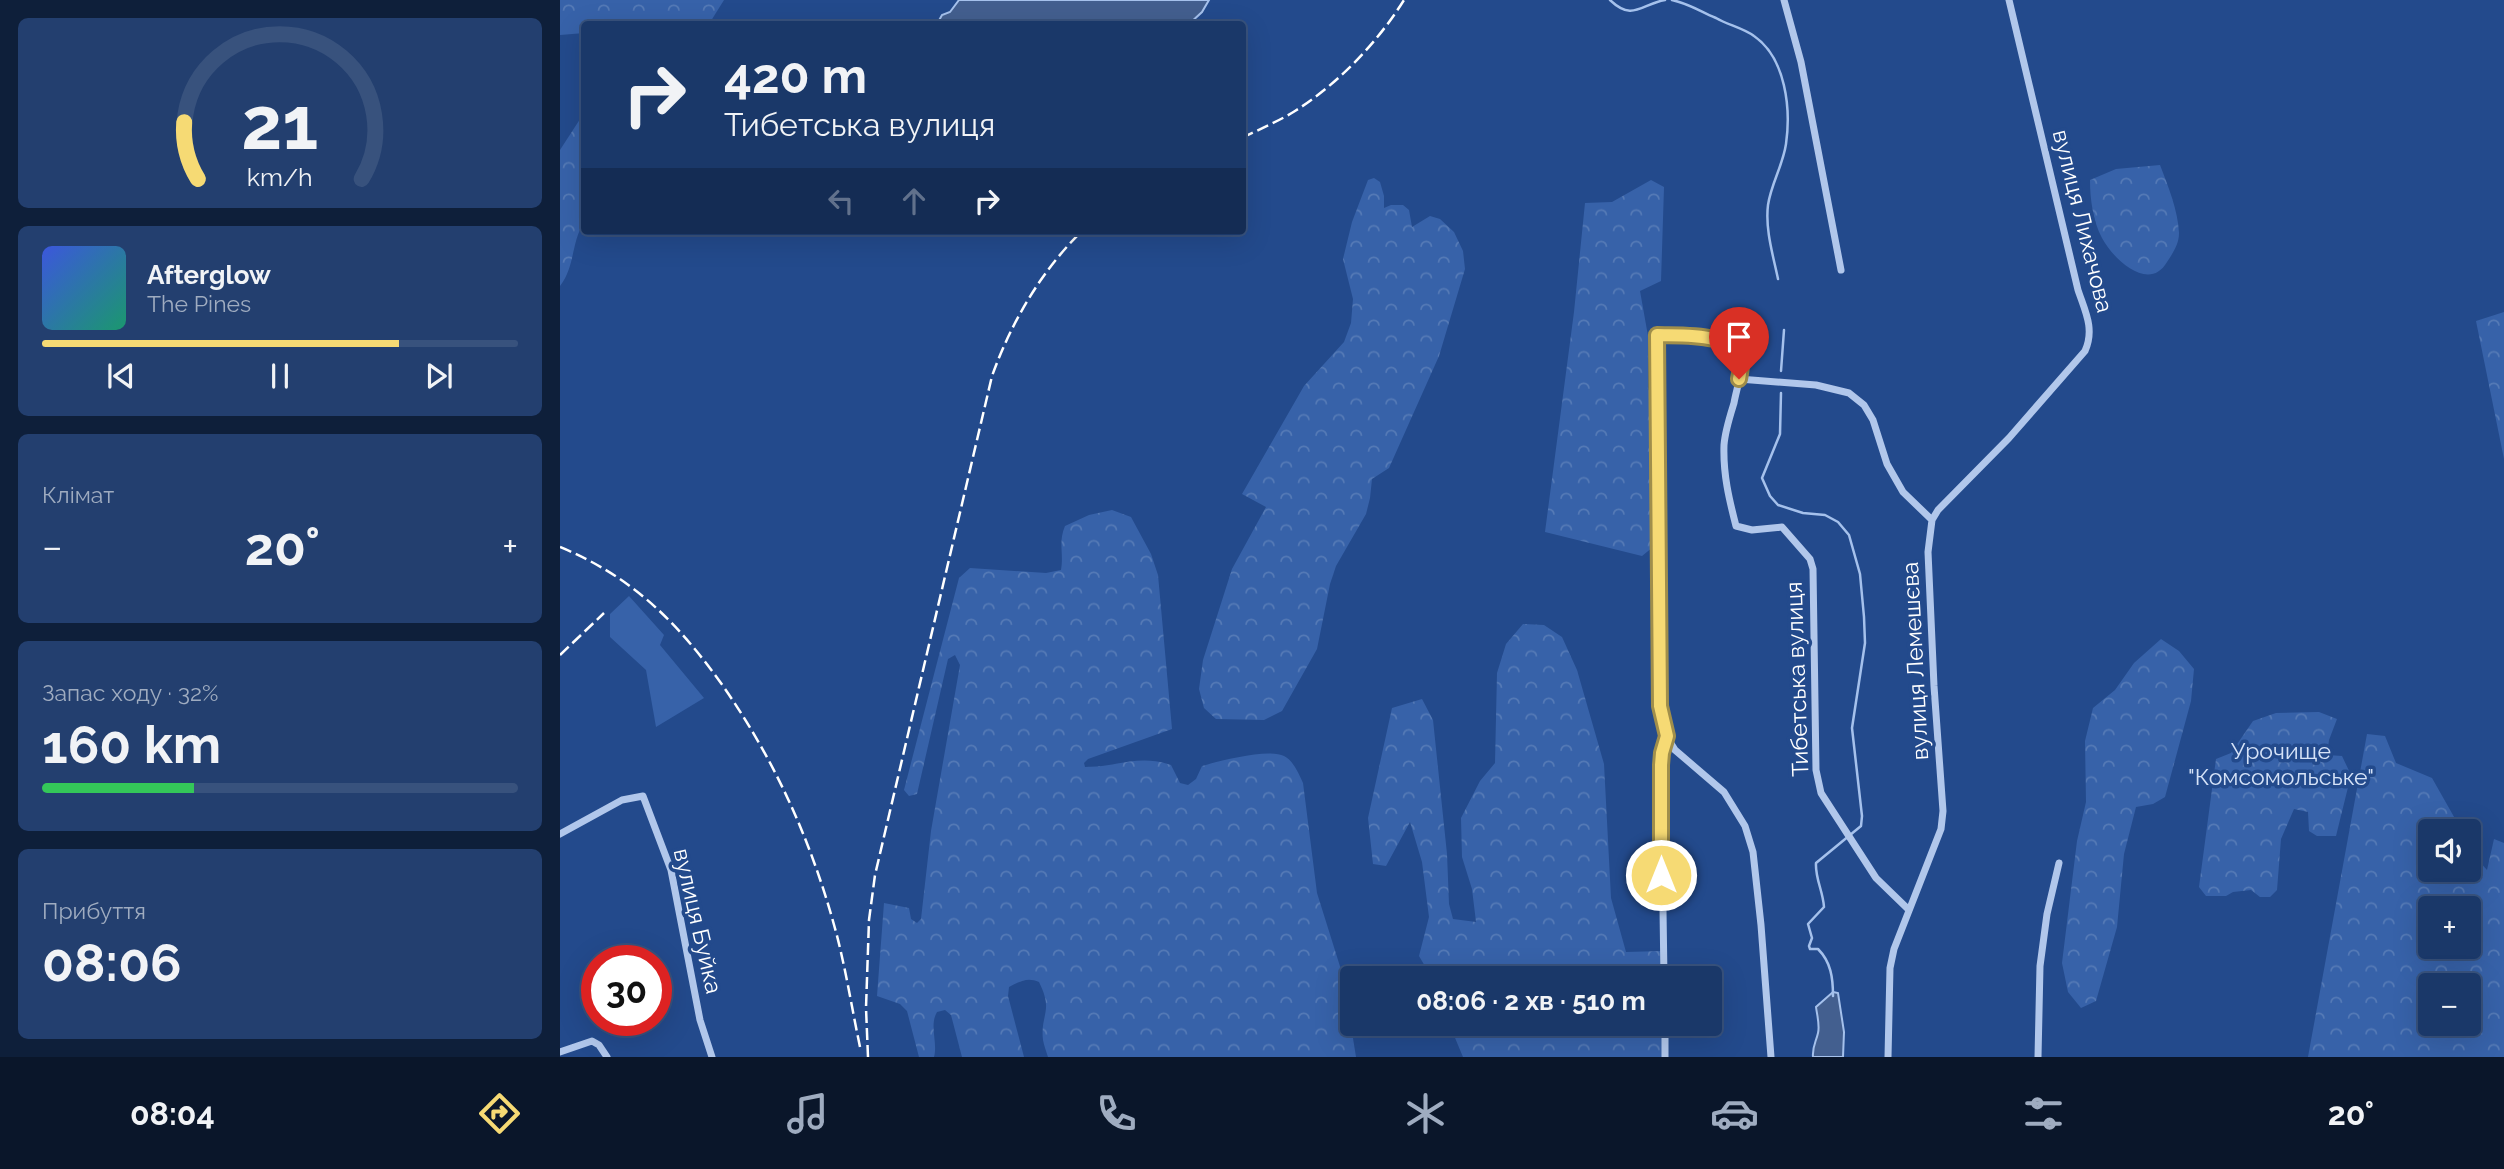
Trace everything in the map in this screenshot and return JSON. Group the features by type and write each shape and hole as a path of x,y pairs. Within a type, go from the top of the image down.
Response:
{"street":[{"path":"1784,0 1801,62 1841,270"},
{"name":"вулиця Лихачова","path":"1932,520 1938,510 2017,428 2084,351 2090,338 2090,327 2078,290 2009,0"},
{"name":"Тибетська вулиця","path":"1667,736 1660,706 1657,335 1707,337 1732,346 1738,354 1741,363 1739,379 1724,443 1725,484 1736,526 1752,530 1782,527 1810,559 1813,569 1816,770 1821,793 1876,878 1909,910"},
{"path":"1739,379 1816,385 1849,393 1864,405 1887,464 1903,492 1932,520"},
{"name":"вулиця Лемешєва","path":"1888,1057 1890,968 1894,949 1941,829 1928,551 1932,520"},
{"path":"1664,966 1661,774 1662,753 1667,736"},
{"path":"1667,736 1675,750 1724,792 1745,826 1753,852 1771,1057"},
{"name":"вулиця Буйка","path":"560,834 622,800 643,796 671,870 695,994 712,1057"},
{"path":"2038,1057 2040,966 2047,914 2059,863"},
{"path":"1665,1036 1665,1057"},
{"path":"560,1052 592,1041 599,1045 607,1057"}],"green space":[{"path":"560,0 724,0 711,21 581,21 581,33 560,35"},
{"path":"581,118 581,228 568,271 560,286 560,150"},
{"path":"2160,165 2175,207 2179,237 2173,252 2159,271 2141,274 2114,255 2102,238 2093,210 2090,180 2116,169"},
{"path":"1374,178 1380,182 1384,208 1403,205 1409,210 1412,227 1430,216 1440,219 1454,232 1463,251 1465,269 1439,356 1389,468 1372,479 1366,514 1336,566 1317,649 1282,711 1264,720 1216,719 1204,708 1199,689 1203,660 1232,569 1266,507 1242,494 1304,386 1344,342 1351,323 1353,299 1343,259 1352,222 1368,180"},
{"path":"1651,180 1664,187 1661,281 1640,291 1648,336 1648,388 1657,414 1653,547 1642,556 1545,532 1574,312 1585,203 1612,202"},
{"path":"2504,312 2504,459 2476,321"},
{"path":"1112,510 1131,517 1151,554 1158,575 1172,729 1088,759 1084,763 1085,767 1138,761 1159,762 1171,765 1180,783 1188,785 1196,779 1202,766 1220,761 1267,753 1284,756 1290,761 1303,783 1317,893 1340,966 1340,1036 1353,1036 1356,1057 1048,1057 1043,1040 1046,1000 1039,982 1028,980 1009,987 1008,996 1024,1057 962,1057 951,1015 945,1010 937,1012 935,1017 934,1057 919,1057 907,1011 900,1004 877,996 884,903 909,908 911,919 917,923 921,919 931,831 960,665 955,655 948,659 917,794 909,796 904,790 959,578 970,568 1046,573 1061,570 1065,526 1089,515"},
{"path":"629,596 664,635 660,645 704,698 656,727 646,670 610,637 610,614"},
{"path":"1523,624 1544,625 1562,637 1577,670 1604,764 1611,898 1626,952 1662,951 1663,966 1425,966 1419,956 1429,917 1422,862 1410,822 1386,866 1373,864 1368,818 1392,708 1422,699 1433,720 1447,854 1449,904 1453,919 1476,922 1472,889 1462,857 1461,818 1480,781 1495,763 1497,673 1506,644"},
{"path":"2161,639 2179,651 2194,669 2191,701 2165,797 2153,804 2136,807 2124,854 2117,927 2096,1001 2081,1008 2068,992 2062,963 2077,841 2086,802 2085,741 2093,708 2115,690 2134,663"},
{"name":"Урочище \"Комсомольське\"","path":"2319,712 2337,719 2327,755 2342,756 2351,775 2336,836 2317,836 2309,831 2308,812 2294,809 2281,839 2277,890 2270,897 2260,897 2251,890 2233,892 2226,896 2206,896 2199,887 2216,759 2231,753 2253,721 2276,713"},
{"name":"Урочище \"Комсомольське\"","path":"2367,734 2385,736 2396,763 2432,778 2455,819 2418,819 2418,882 2481,882 2481,863 2487,870 2494,839 2504,843 2504,1057 2308,1057"},
{"path":"1454,1036 1665,1036 1666,1057 1463,1057"}],"shaded area":[{"path":"959,0 1209,0 1192,21 939,21 942,15 950,12"},
{"path":"1833,992 1838,993 1844,1032 1843,1057 1813,1057 1819,1030 1816,1007"}],"waterway":[{"path":"1610,0 1631,11 1665,0"},
{"path":"1672,0 1754,36 1765,46 1780,71 1787,100 1787,130 1784,152 1767,214 1778,279"},
{"path":"1781,371 1784,330"},
{"path":"1781,393 1780,434 1762,478 1770,496 1778,505 1803,513 1825,515 1838,522 1849,535 1860,574 1864,617 1865,643 1852,728 1861,826 1816,863 1824,907 1808,924 1812,938 1810,949 1818,949 1826,959 1832,977 1833,996"}],"railway":[{"path":"1246,136 1289,115 1327,88 1369,47 1404,0"},
{"path":"868,1057 866,1008 869,920 875,875 992,376 1008,337 1029,299 1053,263 1078,235"},
{"path":"560,547 610,573 652,604 671,622 723,686 760,744 790,804 816,867 836,932 860,1047"},
{"path":"560,655 604,613"}],"route":[{"path":"1661,875 1661,765 1667,736 1660,706 1657,335 1707,337 1732,346 1741,363 1739,379"}]}
